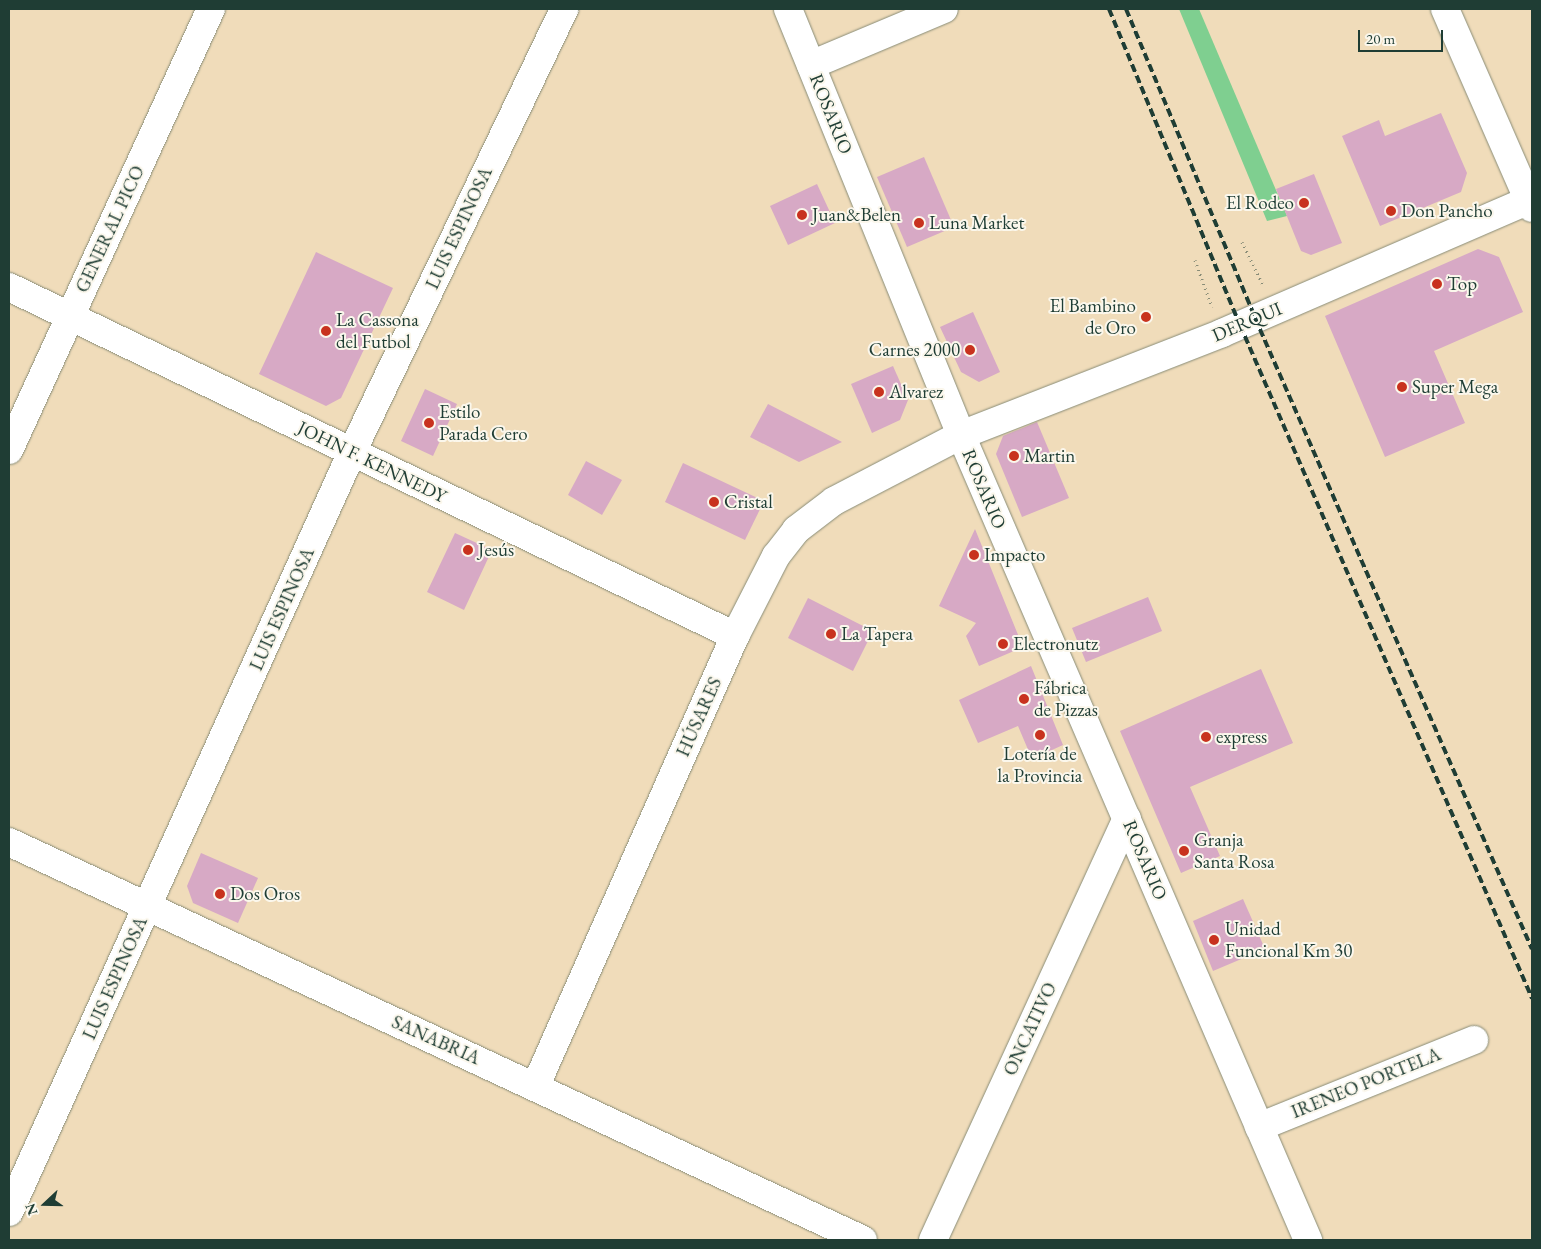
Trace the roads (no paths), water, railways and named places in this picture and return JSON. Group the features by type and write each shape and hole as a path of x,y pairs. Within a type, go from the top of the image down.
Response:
{"street":[{"name":"GENERAL PICO","path":"9,450 211,9"},
{"name":"LUIS ESPINOSA","path":"9,1212 352,452 564,9"},
{"name":"ROSARIO","path":"788,9 961,435 1308,1240"},
{"path":"811,66 944,9"},
{"path":"1445,9 1531,202"},
{"name":"DERQUI","path":"961,435 1222,333 1531,202"},
{"name":"JOHN F. KENNEDY","path":"9,287 734,636"},
{"name":"HÚSARES","path":"536,1086 734,636 776,556 796,530 834,501 961,435"},
{"name":"ONCATIVO","path":"934,1240 1127,818"},
{"name":"SANABRIA","path":"9,842 147,908 536,1086 863,1240"},
{"name":"IRENEO PORTELA","path":"1259,1127 1474,1040"}],"railway":[{"path":"1109,9 1240,325 1532,998"},
{"path":"1126,9 1255,318 1532,949"}],"place":[{"name":"El Rodeo","path":"1304,203"},
{"name":"Don Pancho","path":"1391,211"},
{"name":"Juan&Belen","path":"802,215"},
{"name":"Luna Market","path":"919,223"},
{"name":"Top","path":"1437,284"},
{"name":"El Bambino de Oro","path":"1146,317"},
{"name":"La Cassona del Futbol","path":"326,331"},
{"name":"Carnes 2000","path":"970,350"},
{"name":"Super Mega","path":"1402,387"},
{"name":"Alvarez","path":"879,392"},
{"name":"Estilo Parada Cero","path":"429,423"},
{"name":"Martin","path":"1014,456"},
{"name":"Cristal","path":"714,502"},
{"name":"Jesús","path":"468,550"},
{"name":"Impacto","path":"974,555"},
{"name":"La Tapera","path":"831,634"},
{"name":"Electronutz","path":"1003,644"},
{"name":"Fábrica de Pizzas","path":"1024,699"},
{"name":"Lotería de la Provincia","path":"1040,735"},
{"name":"express","path":"1206,737"},
{"name":"Granja Santa Rosa","path":"1184,851"},
{"name":"Dos Oros","path":"220,894"},
{"name":"Unidad Funcional Km 30","path":"1214,940"}]}
